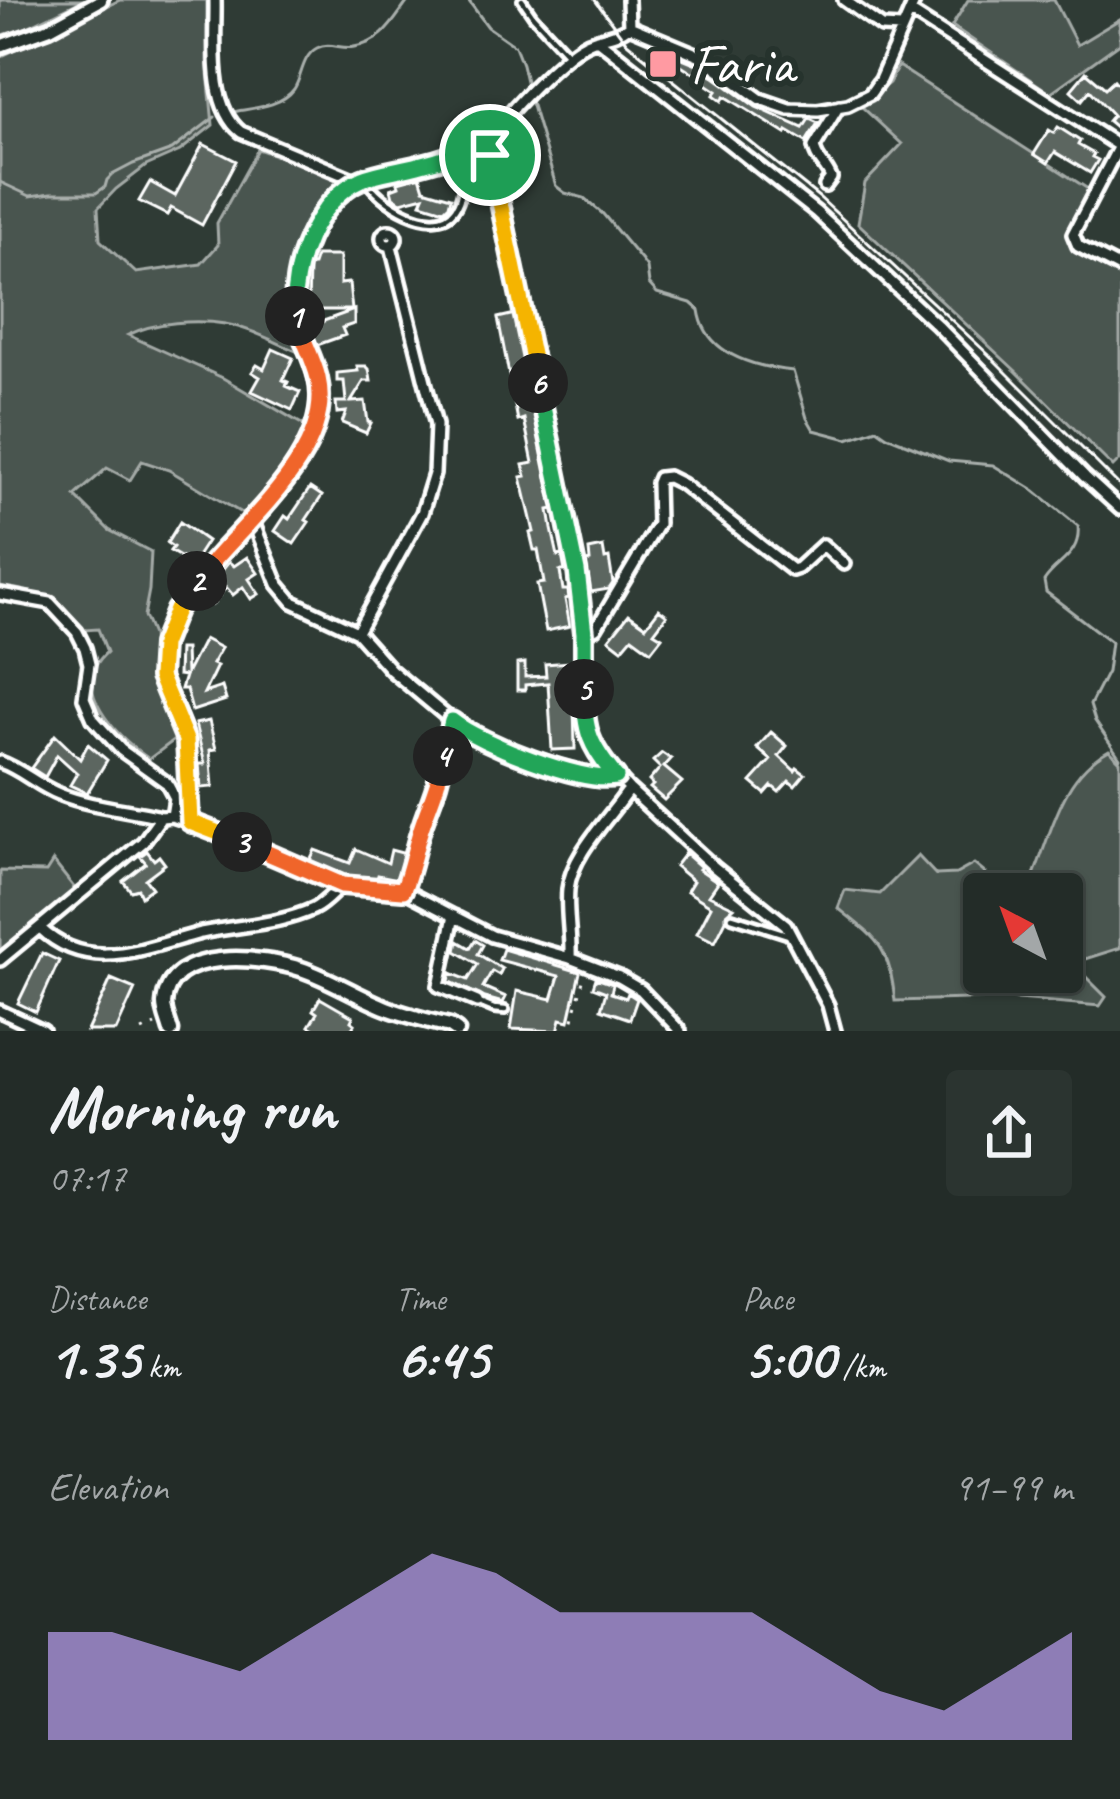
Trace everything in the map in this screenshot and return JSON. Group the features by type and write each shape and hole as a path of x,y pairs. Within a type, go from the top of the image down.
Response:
{"main road":[{"path":"171,1031 164,1005 171,983 199,962 227,960 259,960 308,971 381,1006 457,1031"}],"street":[{"path":"0,46 50,28 101,0"},
{"path":"215,0 216,73 225,114 241,132 362,180"},
{"path":"190,822 186,740 160,677 162,645 176,610 210,564 253,522 287,479 309,441 319,406 318,379 293,311 298,266 312,229 334,201 362,180 489,140 569,55 629,26 628,0"},
{"path":"844,0 881,27 901,28"},
{"path":"629,26 701,56 760,99 789,109 818,110 870,94 915,0"},
{"path":"910,12 1119,145 1073,234 1078,246 1120,268"},
{"path":"597,39 816,212 937,325 1120,509"},
{"path":"825,186 831,178 814,147 839,106"},
{"path":"489,140 577,571 584,633 584,721 598,755 616,777 786,925 828,1005 835,1031"},
{"path":"357,632 422,513 434,474 436,425 391,246"},
{"path":"584,633 596,628 649,543 658,524 659,478 682,484 792,570 823,545 844,564"},
{"path":"253,522 278,584 293,602 357,632 391,670 464,731 505,750 596,777 616,777"},
{"path":"0,593 50,603 76,632 89,664 84,698 93,718 121,750 167,783 175,798 167,817 143,842 0,960"},
{"path":"403,890 435,796 452,721"},
{"path":"0,762 55,793 190,822 342,885 403,890 492,936 619,977 640,990 680,1031"},
{"path":"570,958 568,885 584,851 628,789"},
{"path":"40,928 52,940 87,953 131,954 316,908 342,885"},
{"path":"454,916 440,986 477,1002"},
{"path":"0,1011 43,1031"}],"lane":[{"path":"522,0 569,55"},
{"path":"362,180 413,216 436,221 448,216 459,200 466,151"},
{"path":"732,917 794,937"},
{"path":"477,1002 505,1010"}],"path":[{"path":"570,1031 587,965"},
{"path":"142,1031 154,1025"}],"shaded area":[{"path":"0,0 83,0 0,36"},
{"path":"120,0 207,0 213,125 180,151 146,166 98,208 100,240 136,273 201,264 218,245 217,223 258,149 346,180 312,217 294,258 290,303 299,352 244,329 214,323 162,324 128,335 223,378 305,426 278,473 243,514 169,470 142,461 130,480 107,468 75,496 109,530 151,552 144,616 152,635 155,672 181,735 149,759 111,725 94,696 96,666 107,652 98,629 84,630 47,598 0,586 0,57"},
{"path":"968,0 1054,0 1077,45 1120,19 1120,43 1050,93 952,26"},
{"path":"898,66 1088,189 1067,235 1083,254 1120,273 1120,460 1113,467 858,223 865,183 902,144 860,105 889,83"},
{"path":"1109,750 1120,761 1120,948 1083,960 1083,873 1034,873 1058,812 1078,777"},
{"path":"918,856 936,875 956,874 974,864 985,873 963,873 963,993 1083,993 1083,974 1106,997 1100,1006 1006,998 895,1001 880,946 838,908 845,890 880,894"},
{"path":"53,861 76,890 0,953 0,871 46,872"}],"building":[{"path":"668,52 697,64 756,107 803,128 809,119 818,123 806,142 786,134 725,96 722,101 706,81 675,61 667,71 659,64"},
{"path":"1086,72 1105,88 1114,80 1120,87 1120,131 1108,121 1113,115 1090,90 1082,100 1071,90"},
{"path":"1058,127 1094,154 1098,160 1090,173 1055,152 1048,163 1034,154 1049,130 1054,133"},
{"path":"203,144 236,161 202,225 171,208 167,215 139,201 150,182 175,196"},
{"path":"420,176 424,189 451,197 444,210 421,203 424,196 401,202 393,197 391,189 398,182"},
{"path":"316,256 340,256 340,284 349,283 352,310 308,310 309,265"},
{"path":"354,310 354,324 342,328 345,335 317,345 310,326"},
{"path":"515,314 554,509 549,510 552,529 565,571 560,571 563,590 568,590 569,598 565,599 570,626 546,631 537,584 544,583 521,477 526,476 523,465 533,463 524,419 518,421 498,318"},
{"path":"273,349 293,358 283,380 300,392 292,410 252,391 260,377 252,372 257,365 264,369"},
{"path":"357,366 369,369 371,381 364,381 351,402 365,401 371,423 366,433 342,423 346,412 337,413 336,402 346,402 344,381 337,381 337,373 358,371"},
{"path":"310,488 322,496 294,544 275,531"},
{"path":"180,522 207,541 192,564 170,551 173,547 167,543"},
{"path":"603,547 613,583 609,589 591,592 589,550"},
{"path":"247,557 258,573 249,579 259,594 251,599 243,587 233,595 226,587 212,605 200,597 229,562 234,566"},
{"path":"659,609 667,615 654,632 662,637 651,651 632,637 622,649 609,639 629,614 646,626"},
{"path":"204,639 221,648 204,693 222,687 226,700 192,711 186,689 181,689 185,676 178,675 179,649 185,649 186,674"},
{"path":"570,662 575,749 552,750 548,683 517,690 517,664 525,663 525,677 546,676 545,664"},
{"path":"209,721 216,749 210,750 213,787 201,788 199,764 205,764 195,724"},
{"path":"771,732 787,746 779,756 805,774 795,786 789,781 779,792 772,786 765,794 751,782 771,760 757,748"},
{"path":"55,735 80,759 88,744 107,760 87,793 70,785 77,773 57,755 45,777 31,768"},
{"path":"662,753 671,759 664,767 682,782 664,800 649,781 660,768 653,761"},
{"path":"356,849 388,863 391,850 406,854 398,879 344,876 309,862 315,850 350,863"},
{"path":"147,851 165,864 145,879 152,888 141,896 123,881 146,863 140,856"},
{"path":"685,853 718,882 709,895 734,907 726,914 715,942 697,933 711,906 687,891 693,881 675,866"},
{"path":"475,940 483,945 478,954 502,969 499,975 492,971 483,987 506,997 503,1003 449,981 451,973 468,980 478,964 456,951 458,941 470,948"},
{"path":"503,949 580,972 569,1021 561,1019 558,1031 511,1029 517,991 552,999 559,976 499,960"},
{"path":"42,953 59,961 36,1012 18,1003"},
{"path":"596,978 613,984 611,993 626,998 628,993 637,999 630,1019 601,1009 606,992 593,987"},
{"path":"111,979 135,989 116,1031 87,1031"},
{"path":"320,998 353,1017 350,1031 317,1031 309,1026"}],"waterway":[{"path":"232,112 282,100 294,89 312,52 322,46 349,48 373,40 409,0"},
{"path":"468,0 488,27 515,46 528,90"},
{"path":"530,99 556,186 584,198 603,214 647,268 649,284 657,293 699,310 703,325 721,348 748,362 793,371 814,430 848,439 877,429 949,461 993,465 1078,526 1072,551 1044,581 1046,592 1111,642 1107,672 1090,705 1120,758"},
{"path":"0,182 30,196 96,193 112,175 172,150 215,117"}],"railway":[{"path":"595,0 627,43 820,198 988,354 1120,486"}],"place":[{"name":"Faria","path":"663,64"}],"route":[{"path":"489,140 490,155 577,571 584,633 584,721 598,755 616,777 596,777 505,750 452,721 435,796 403,890 342,885 190,822 186,740 160,677 162,645 176,610 210,564 253,522 287,479 309,441 319,406 318,379 293,311 298,266 312,229 358,181 462,153 489,140"}]}
